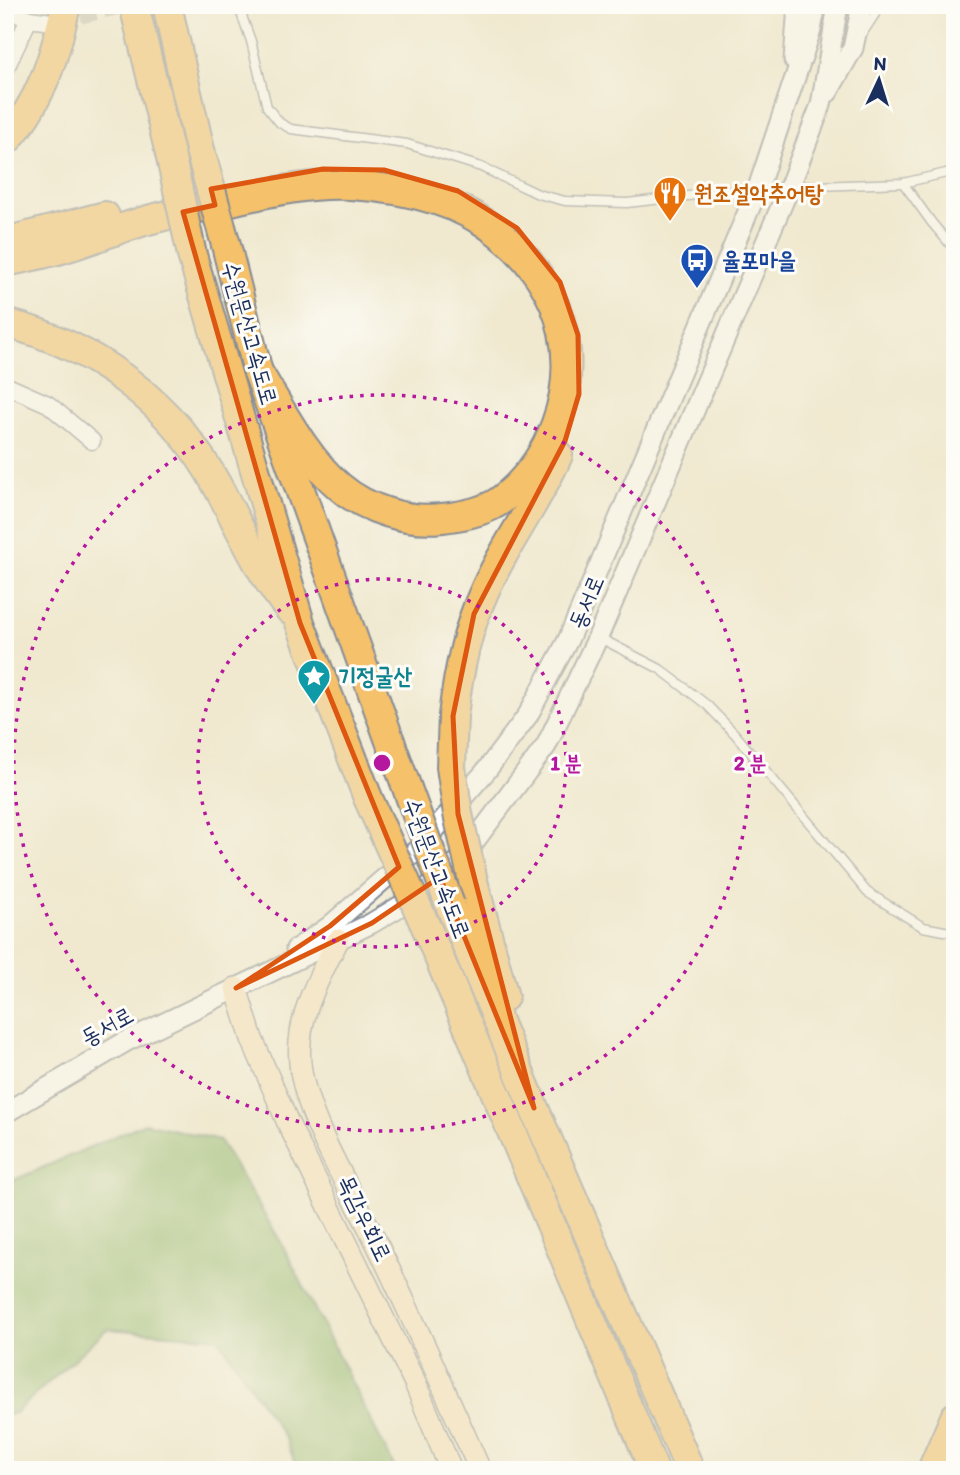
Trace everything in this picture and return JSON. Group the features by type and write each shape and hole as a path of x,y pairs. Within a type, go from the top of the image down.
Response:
{"highway":[{"name":"수원문산고속도로","path":"134,5 192,255 300,623 368,798 427,929 654,1470"},
{"name":"수원문산고속도로","path":"167,5 200,150 258,372 450,905 690,1470"},
{"path":"5,142 15,131 47,78 59,14"},
{"path":"5,242 221,187 323,169 384,170 426,179 490,207 523,233 540,252 560,282 574,315 580,355 579,394 565,441 554,465 485,589 474,614 457,678 453,716 452,767 458,814 473,881 534,1108"},
{"path":"5,262 50,252 146,220 278,190 342,185 416,193 446,202 475,217 498,232 518,251 548,290 563,332 566,361 563,401 549,442 527,476 499,501 463,516 430,519 398,516 343,490 326,474 258,372"},
{"path":"5,323 27,328 85,352 143,391 193,449 216,484 270,584 300,623"},
{"path":"932,1470 955,1417"}],"main road":[{"name":"목감우회로","path":"338,940 313,988 301,1027 301,1070 313,1113 414,1318 480,1470"},
{"name":"목감우회로","path":"236,988 252,1039 288,1123 393,1337 452,1470"}],"street":[{"name":"동서로","path":"792,87 798,5"},
{"name":"동서로","path":"236,988 330,926 416,851 486,771 528,715 568,640 758,188 811,30 816,5"},
{"name":"동서로","path":"821,105 838,5"},
{"name":"동서로","path":"5,1113 125,1042 372,923 422,893 461,859 546,746 598,637 789,188 821,105 853,48 862,5"},
{"path":"5,9 29,19 59,14"},
{"path":"5,70 29,19"},
{"path":"5,385 48,404 92,441"}],"lane":[{"path":"238,5 251,41 267,107 280,123 291,130 407,144 481,167 538,194 565,201 627,203 758,188 903,183 955,171"},
{"path":"853,48 881,5"},
{"path":"903,183 955,250"},
{"path":"598,637 660,669 707,705 735,734 867,892 923,927 955,933"}],"highlighted area":[{"path":"323,169 384,170 458,191 517,228 560,282 578,335 579,394 565,441 474,614 453,716 458,814 534,1108 440,877 372,923 236,988 330,926 399,867 300,623 183,212 215,205 211,189"}],"green space":[{"path":"145,1123 219,1140 281,1242 396,1470 297,1470 287,1441 218,1338 107,1329 15,1413 5,1416 5,1184"}],"tunnel":[{"path":"57,21 127,5"}],"place":[{"name":"원조설악추어탕","path":"670,223"},
{"name":"율포마을","path":"697,290"},
{"name":"기정굴산","path":"314,706"}]}
